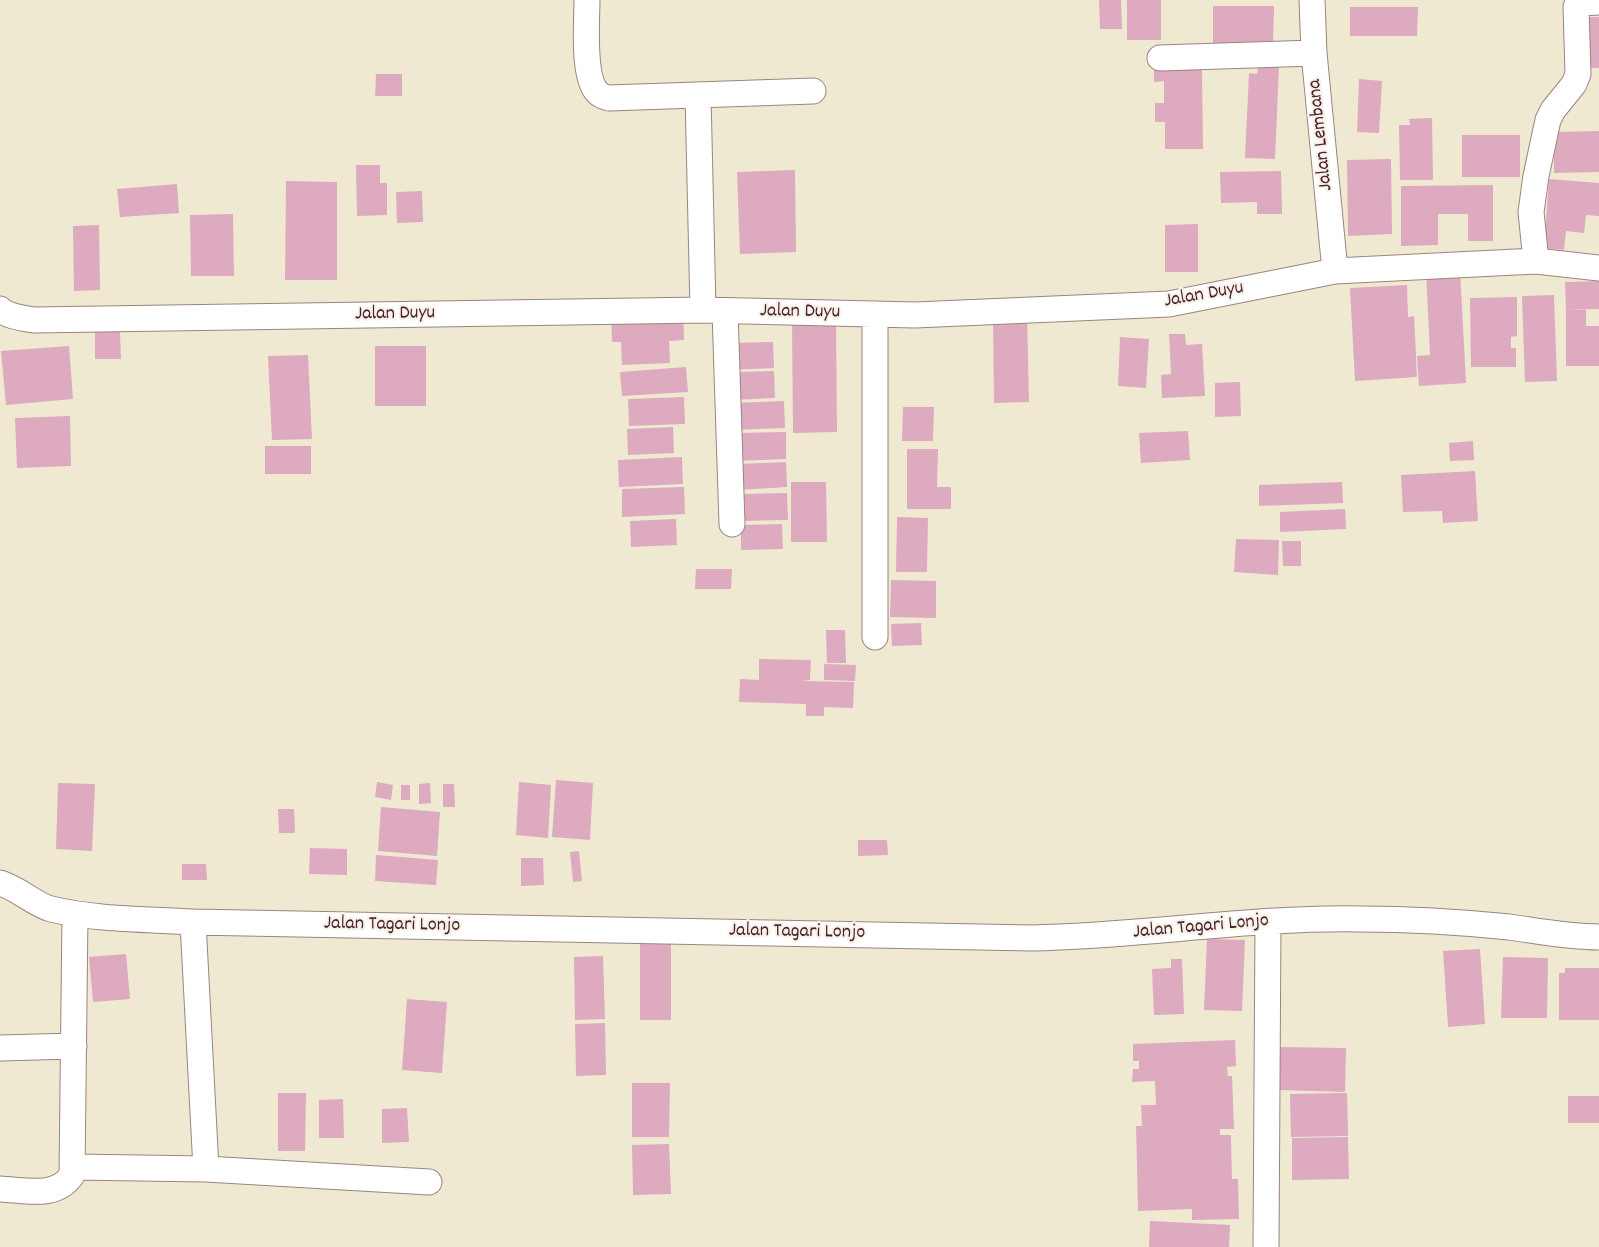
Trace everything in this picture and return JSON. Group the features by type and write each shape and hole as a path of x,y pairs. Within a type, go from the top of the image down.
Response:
{"street":[{"path":"587,0 586,54 592,83 599,94 609,98 813,91"},
{"name":"Jalan Lembana","path":"1312,0 1314,53 1335,271"},
{"path":"1536,261 1530,212 1547,124 1553,110 1574,84 1578,74 1576,7 1582,3 1599,2"},
{"path":"1160,58 1314,53"},
{"path":"698,95 732,524"},
{"name":"Jalan Duyu","path":"0,309 5,313 20,318 34,320 714,311 915,315 1169,304 1335,271 1536,261 1599,268"},
{"path":"875,637 876,314"},
{"name":"Jalan Tagari Lonjo","path":"0,883 48,908 75,914 193,922 1032,938 1119,935 1323,919 1422,921 1506,927 1599,937"},
{"path":"0,1189 50,1191 60,1188 72,1175 75,914"},
{"path":"193,922 206,1169"},
{"path":"1266,1247 1268,922"},
{"path":"0,1048 74,1046"},
{"path":"73,1167 206,1169 429,1182"}],"building":[{"path":"1099,0 1121,0 1122,29 1100,29"},
{"path":"1127,0 1161,0 1161,40 1127,40"},
{"path":"1213,6 1274,6 1273,46 1213,46"},
{"path":"1350,7 1418,7 1417,36 1350,36"},
{"path":"1581,17 1599,17 1599,68 1581,68"},
{"path":"1258,66 1279,66 1275,159 1245,158 1249,73 1257,74"},
{"path":"1154,68 1202,68 1203,149 1165,149 1165,122 1155,122 1155,103 1164,103 1164,81 1154,82"},
{"path":"376,74 402,74 402,96 375,96"},
{"path":"1359,79 1382,81 1379,133 1357,132"},
{"path":"1432,118 1433,180 1400,180 1399,125 1410,125 1409,119"},
{"path":"1599,131 1599,172 1554,173 1554,132"},
{"path":"1462,135 1520,135 1520,177 1462,177"},
{"path":"1391,159 1392,234 1348,236 1347,160"},
{"path":"356,165 380,165 380,183 387,183 387,215 357,216"},
{"path":"795,170 796,252 740,254 737,172"},
{"path":"1281,171 1282,214 1257,214 1257,202 1221,203 1220,172"},
{"path":"1549,179 1599,183 1599,216 1586,215 1584,233 1566,231 1564,250 1544,248"},
{"path":"286,181 337,182 337,280 285,280"},
{"path":"177,184 179,213 120,217 117,189"},
{"path":"1493,185 1493,241 1468,241 1468,214 1438,214 1438,245 1401,246 1401,186"},
{"path":"422,191 423,222 397,223 396,192"},
{"path":"233,214 234,276 191,276 190,215"},
{"path":"1198,224 1198,272 1165,272 1165,225"},
{"path":"99,225 100,290 74,291 73,226"},
{"path":"1460,270 1466,383 1419,386 1417,356 1430,355 1426,272"},
{"path":"1599,281 1599,309 1566,310 1565,282"},
{"path":"1407,285 1408,317 1414,316 1417,377 1355,381 1350,288"},
{"path":"1554,295 1557,381 1525,382 1522,296"},
{"path":"1517,297 1517,336 1511,337 1511,348 1516,348 1516,367 1471,367 1470,298"},
{"path":"1566,310 1586,310 1586,326 1599,326 1599,366 1566,366"},
{"path":"683,312 684,340 669,341 670,363 622,365 621,342 612,342 611,314"},
{"path":"1027,317 1029,402 994,403 993,318"},
{"path":"792,320 836,320 837,432 793,433"},
{"path":"95,332 120,332 121,359 95,359"},
{"path":"1169,334 1185,334 1186,345 1202,344 1205,396 1162,398 1161,375 1171,374"},
{"path":"1120,337 1149,339 1146,388 1118,386"},
{"path":"773,342 774,368 729,370 728,343"},
{"path":"69,346 73,399 6,405 1,351"},
{"path":"375,346 426,346 426,406 375,406"},
{"path":"308,355 312,439 272,440 268,356"},
{"path":"686,367 688,392 622,396 620,372"},
{"path":"774,371 775,398 733,400 732,372"},
{"path":"1240,382 1241,416 1215,417 1215,383"},
{"path":"684,397 685,424 629,426 628,399"},
{"path":"784,401 785,428 733,430 732,403"},
{"path":"903,407 934,407 933,441 902,441"},
{"path":"70,416 71,466 17,468 15,418"},
{"path":"673,427 674,453 628,455 627,429"},
{"path":"1188,431 1190,460 1141,463 1139,433"},
{"path":"786,432 786,459 737,461 736,433"},
{"path":"1473,441 1474,460 1450,461 1449,443"},
{"path":"265,446 311,446 311,474 265,474"},
{"path":"907,449 938,449 937,487 951,487 951,509 907,509"},
{"path":"682,457 683,484 619,487 618,460"},
{"path":"786,462 787,487 738,490 737,464"},
{"path":"1475,471 1478,521 1443,523 1442,511 1403,512 1401,475"},
{"path":"791,482 826,482 827,542 791,542"},
{"path":"1342,482 1343,503 1259,506 1259,485"},
{"path":"684,487 685,514 622,517 622,489"},
{"path":"787,493 788,520 739,521 739,494"},
{"path":"1345,509 1346,529 1280,532 1280,512"},
{"path":"897,517 928,518 927,572 896,572"},
{"path":"676,519 677,545 631,547 630,521"},
{"path":"782,524 783,549 741,550 741,525"},
{"path":"1236,539 1279,540 1278,575 1234,572"},
{"path":"1282,541 1301,541 1301,566 1283,566"},
{"path":"696,569 732,569 731,589 695,589"},
{"path":"891,580 936,581 936,618 890,617"},
{"path":"921,623 922,645 892,646 891,624"},
{"path":"826,630 845,630 846,663 827,663"},
{"path":"759,659 811,660 810,680 801,681 854,682 853,708 824,707 824,716 806,716 806,704 739,702 740,679 759,680"},
{"path":"824,664 856,665 855,681 824,680"},
{"path":"556,780 593,783 590,840 552,837"},
{"path":"377,782 393,785 391,800 375,797"},
{"path":"519,782 551,785 548,838 516,835"},
{"path":"58,783 95,784 92,851 56,849"},
{"path":"430,783 431,803 419,804 419,784"},
{"path":"443,784 454,784 455,807 443,807"},
{"path":"401,785 410,785 410,800 401,800"},
{"path":"381,807 440,812 437,856 378,851"},
{"path":"278,809 294,809 295,833 279,833"},
{"path":"858,840 887,840 888,855 858,856"},
{"path":"310,848 347,849 347,875 309,874"},
{"path":"579,851 582,881 573,882 570,852"},
{"path":"376,855 438,860 436,885 375,881"},
{"path":"521,858 543,858 544,885 521,886"},
{"path":"182,864 206,864 207,880 182,880"},
{"path":"671,938 671,1020 640,1020 640,939"},
{"path":"1207,939 1245,940 1242,1011 1204,1010"},
{"path":"1480,949 1485,1024 1448,1027 1443,951"},
{"path":"126,954 130,999 93,1002 89,957"},
{"path":"603,956 605,1019 575,1020 574,957"},
{"path":"1503,957 1548,958 1547,1018 1501,1018"},
{"path":"1171,959 1182,959 1184,1014 1154,1015 1152,969 1171,968"},
{"path":"1565,968 1599,968 1599,1020 1559,1020 1559,973 1565,973"},
{"path":"407,999 447,1002 442,1073 402,1070"},
{"path":"605,1023 606,1075 576,1076 575,1024"},
{"path":"1235,1040 1236,1066 1227,1067 1228,1076 1232,1076 1234,1129 1220,1129 1220,1135 1231,1135 1232,1179 1238,1179 1239,1219 1192,1220 1192,1209 1138,1211 1136,1126 1142,1126 1141,1105 1156,1105 1155,1081 1132,1082 1133,1069 1139,1069 1139,1061 1133,1061 1133,1044"},
{"path":"1279,1047 1346,1048 1345,1092 1278,1090"},
{"path":"632,1083 670,1083 669,1137 632,1137"},
{"path":"278,1093 306,1093 305,1151 278,1151"},
{"path":"1347,1093 1348,1136 1291,1137 1290,1094"},
{"path":"1568,1096 1599,1096 1599,1123 1568,1123"},
{"path":"343,1099 344,1138 319,1138 319,1100"},
{"path":"407,1108 409,1142 382,1143 382,1109"},
{"path":"1348,1137 1349,1179 1292,1180 1292,1138"},
{"path":"669,1144 671,1194 633,1195 632,1145"},
{"path":"1150,1221 1230,1225 1229,1247 1149,1247"}]}
